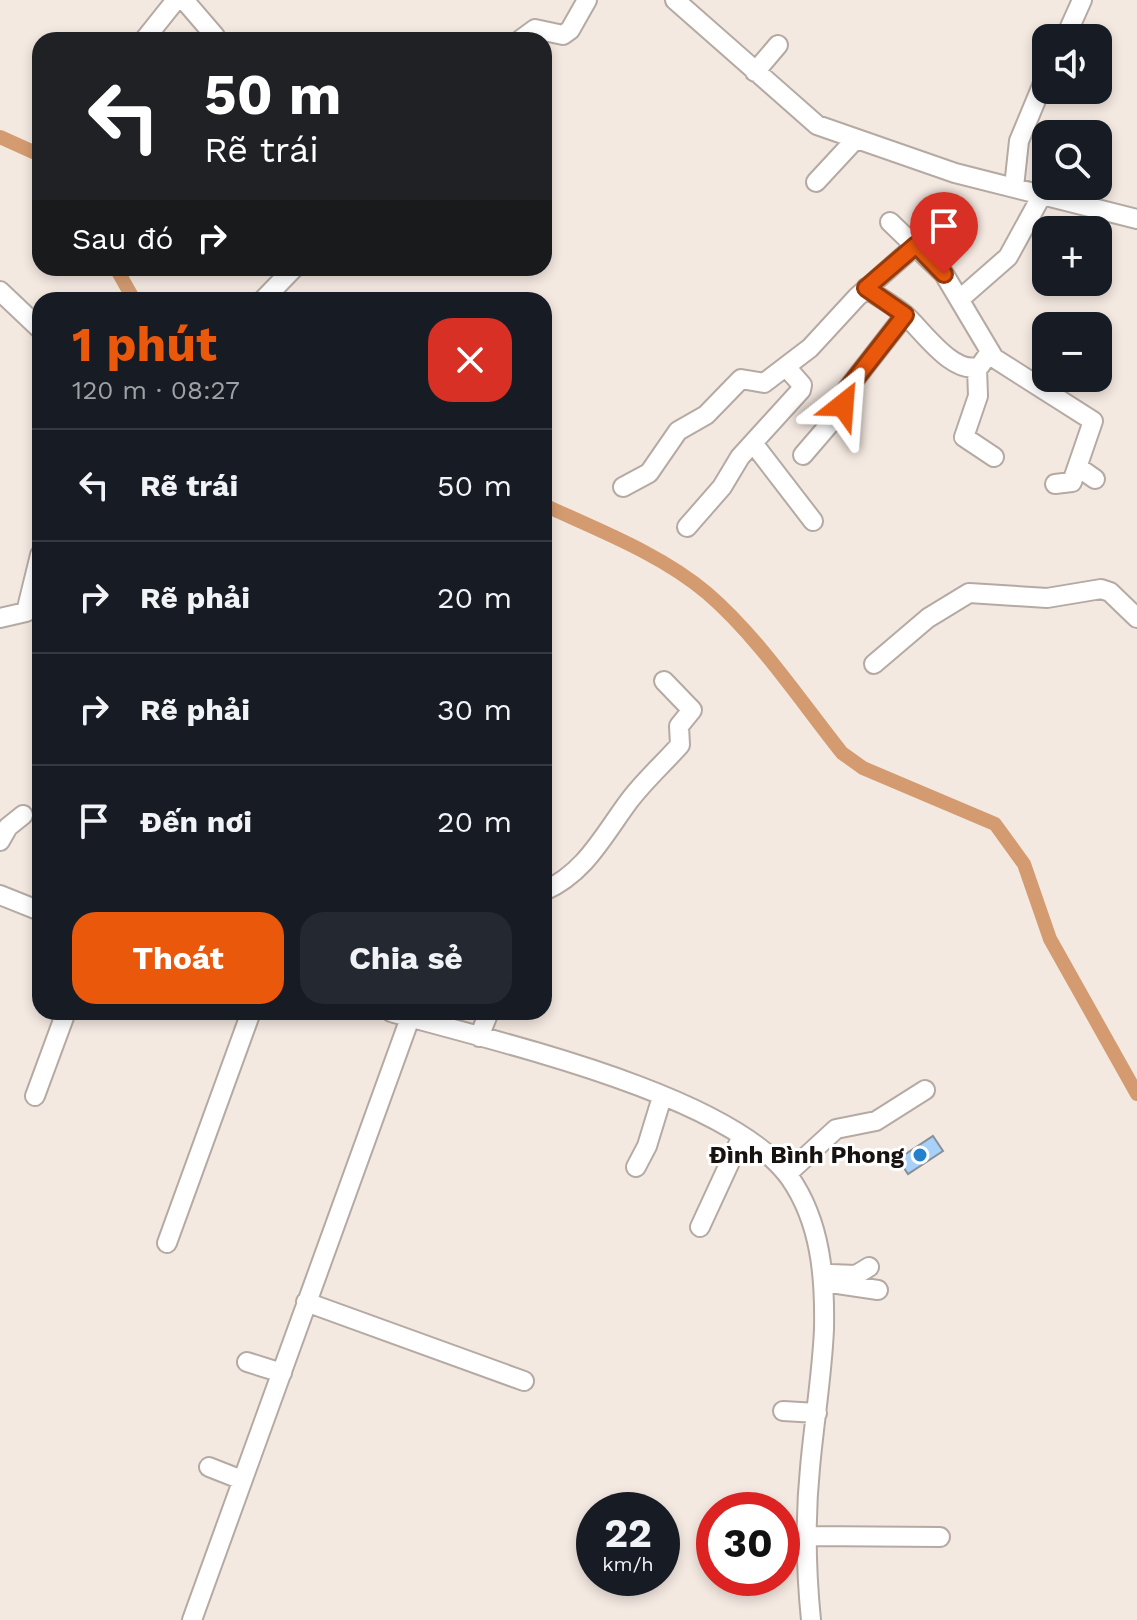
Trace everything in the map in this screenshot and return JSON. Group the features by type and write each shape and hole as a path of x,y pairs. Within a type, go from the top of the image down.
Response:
{"street":[{"path":"154,32 176,0"},
{"path":"184,0 212,32"},
{"path":"552,33 563,35 570,30 587,0"},
{"path":"675,0 805,118 854,141 1032,192"},
{"path":"1071,24 1082,0"},
{"path":"755,72 778,45"},
{"path":"1014,187 1019,141 1034,104"},
{"path":"816,182 854,141"},
{"path":"960,299 1008,257 1039,200"},
{"path":"1062,200 1137,219"},
{"path":"890,222 944,274 960,299 983,360 978,396 964,437 994,457"},
{"path":"623,487 649,473 678,431 706,415 741,379 759,384 787,368 866,288 916,245"},
{"path":"271,292 286,276"},
{"path":"866,288 905,315 943,354 964,366 983,360 1093,421 1072,482 1055,484"},
{"path":"0,291 32,321"},
{"path":"803,455 840,412 845,392 905,315"},
{"path":"687,527 722,487 753,443 803,387 787,368"},
{"path":"753,443 813,521"},
{"path":"1078,467 1095,479"},
{"path":"0,618 26,612 32,588"},
{"path":"874,664 928,618 969,593 1047,598 1101,589 1110,592 1137,618"},
{"path":"552,886 585,863 630,800 680,745 679,726 692,710 664,681"},
{"path":"0,841 8,827 23,815"},
{"path":"3,902 32,909"},
{"path":"35,1096 63,1020"},
{"path":"167,1243 248,1020"},
{"path":"192,1620 409,1020"},
{"path":"417,1020 557,1058 662,1097 742,1136 787,1174 805,1205 824,1278 817,1413 809,1470 811,1620"},
{"path":"479,1037 486,1020"},
{"path":"787,1174 836,1129 876,1121 925,1090"},
{"path":"636,1167 647,1146 662,1097"},
{"path":"700,1227 742,1136"},
{"path":"824,1278 856,1275 869,1267"},
{"path":"824,1278 878,1290"},
{"path":"306,1302 524,1381"},
{"path":"247,1362 282,1373"},
{"path":"783,1411 817,1413"},
{"path":"209,1467 242,1480"},
{"path":"808,1536 940,1537"}],"building":[{"name":"Đình Bình Phong","path":"933,1136 943,1151 908,1174 898,1159"}],"waterway":[{"path":"0,137 32,151"},
{"path":"120,276 130,292"},
{"path":"552,509 670,566 707,593 761,649 842,753 863,768 995,824 1024,864 1050,939 1137,1094"}],"place":[{"name":"Đình Bình Phong","path":"920,1155"}],"route":[{"path":"843,405 845,392 905,315 866,288 916,245 944,274"}]}
